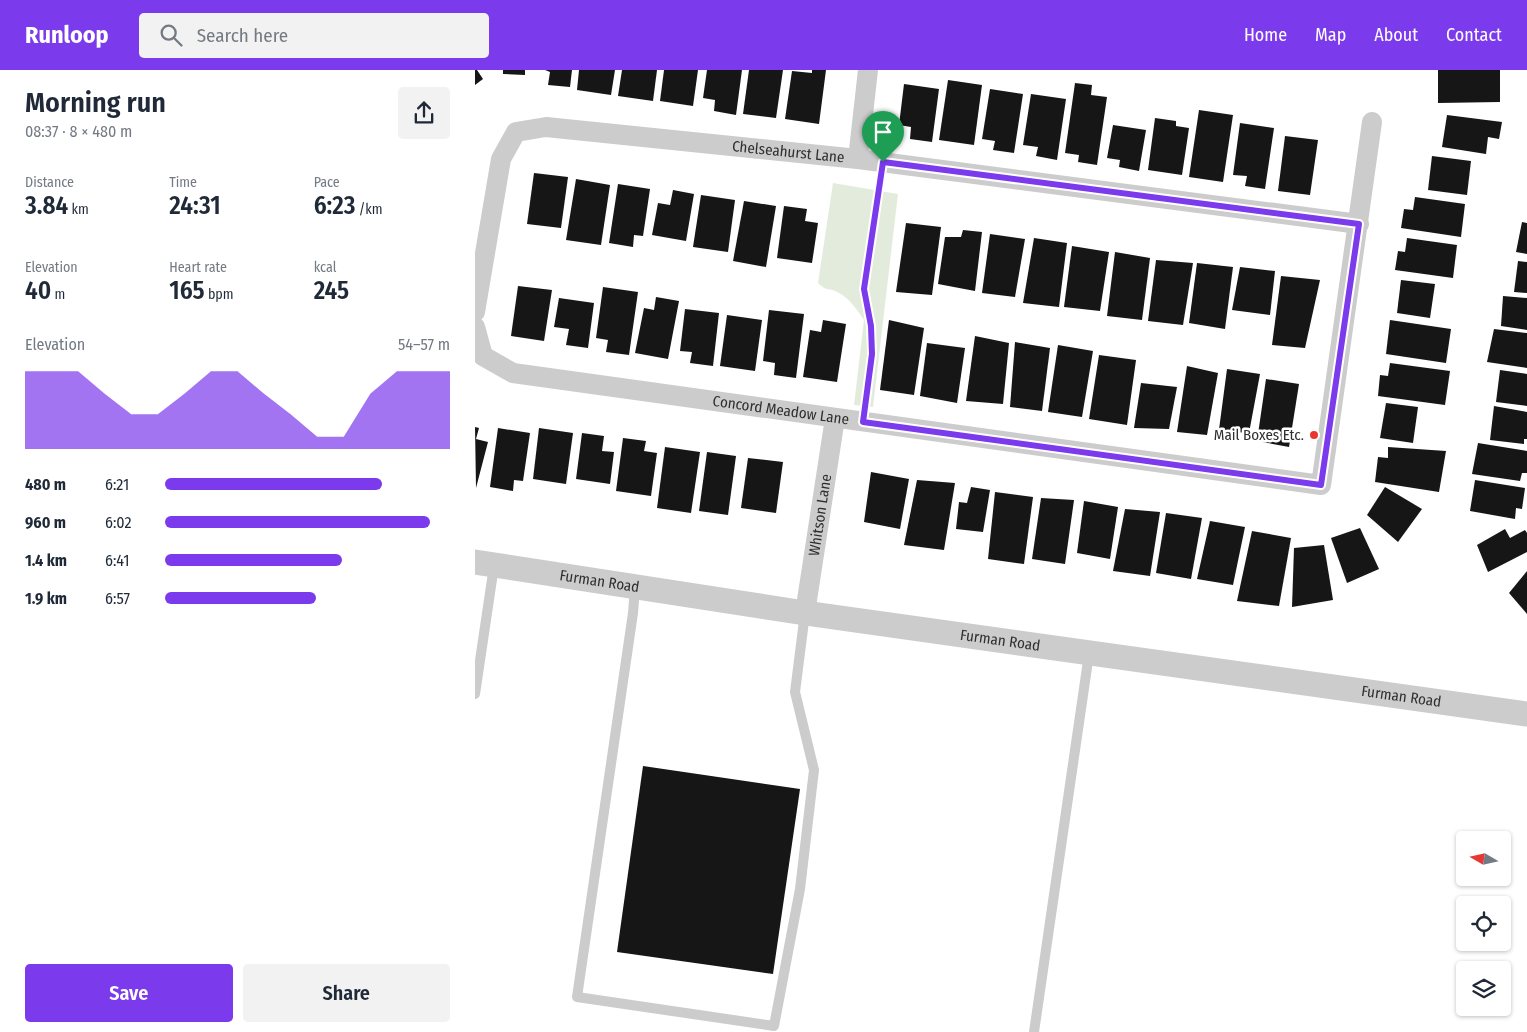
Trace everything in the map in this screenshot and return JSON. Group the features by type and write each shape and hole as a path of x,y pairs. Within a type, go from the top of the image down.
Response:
{"street":[{"path":"858,160 868,70"},
{"path":"1359,224 1372,122"},
{"name":"Chelseahurst Lane","path":"475,312 501,159 516,132 547,127 883,162 1359,224"},
{"name":"Concord Meadow Lane","path":"475,327 483,356 513,373 1321,485 1359,224"},
{"name":"Whitson Lane","path":"805,613 835,418"},
{"name":"Furman Road","path":"485,563 805,613 1527,714"}],"lane":[{"path":"475,694 485,563"},
{"path":"635,587 633,613 577,997 775,1026 800,889 814,770 795,692 805,613"},
{"path":"1034,1032 1089,654"}],"path":[{"path":"863,422 872,354 871,326 864,289 883,162"}],"green space":[{"path":"833,183 898,194 873,407 854,405 864,320 843,295 824,288 818,283"}],"building":[{"path":"475,70 483,79 475,85"},
{"path":"503,70 525,70 525,75 503,74"},
{"path":"545,70 572,70 570,87 548,85 550,72"},
{"path":"579,70 615,70 611,95 577,90"},
{"path":"622,70 657,70 653,101 618,96"},
{"path":"664,70 698,70 693,106 660,101"},
{"path":"707,70 742,70 736,115 714,111 715,100 703,98"},
{"path":"749,70 783,70 776,118 743,114"},
{"path":"812,70 826,70 819,124 785,119 792,71 812,73"},
{"path":"1438,70 1500,70 1500,102 1438,103"},
{"path":"948,80 982,85 974,145 939,140"},
{"path":"1075,83 1092,85 1091,95 1107,97 1097,165 1078,162 1079,155 1065,153"},
{"path":"904,84 939,89 932,142 910,139 911,127 899,125"},
{"path":"990,89 1023,94 1014,153 993,150 995,141 982,139"},
{"path":"1031,94 1066,99 1057,160 1036,156 1038,147 1023,145"},
{"path":"1199,110 1233,115 1223,182 1189,177"},
{"path":"1447,115 1502,122 1499,139 1488,137 1486,154 1442,147"},
{"path":"1155,118 1176,121 1176,126 1189,128 1182,175 1148,170"},
{"path":"1240,123 1274,128 1265,189 1245,186 1247,176 1233,175"},
{"path":"1113,125 1146,130 1139,171 1119,167 1120,160 1107,158"},
{"path":"1285,136 1318,140 1310,195 1278,191"},
{"path":"1432,156 1471,161 1467,195 1428,190"},
{"path":"534,173 568,177 561,228 527,224"},
{"path":"576,179 610,185 601,245 566,240"},
{"path":"618,184 650,189 643,236 634,235 633,247 609,243"},
{"path":"673,190 694,194 686,241 652,235 658,203 670,205"},
{"path":"701,195 735,200 728,252 693,247"},
{"path":"1415,197 1465,204 1461,237 1401,228 1404,209 1413,210"},
{"path":"744,201 776,206 766,267 733,261"},
{"path":"784,206 807,209 805,221 818,223 812,263 777,258"},
{"path":"1522,222 1527,223 1527,254 1516,252"},
{"path":"906,223 941,227 932,295 896,292"},
{"path":"963,230 982,232 975,291 938,284 945,237 961,237"},
{"path":"990,234 1025,239 1015,297 982,293"},
{"path":"1034,238 1067,243 1059,307 1023,303"},
{"path":"1407,238 1457,245 1453,278 1395,270 1398,251 1405,252"},
{"path":"1072,246 1109,252 1100,311 1064,307"},
{"path":"1115,252 1150,258 1142,320 1107,316"},
{"path":"1156,260 1193,263 1183,325 1148,321"},
{"path":"1518,261 1527,262 1527,293 1514,292"},
{"path":"1197,263 1233,267 1225,329 1189,323"},
{"path":"1240,267 1275,271 1270,315 1232,310"},
{"path":"1281,276 1320,280 1305,348 1272,345"},
{"path":"1401,280 1435,284 1430,318 1397,313"},
{"path":"518,286 552,290 544,341 511,336"},
{"path":"603,287 638,292 629,355 606,352 608,340 596,338"},
{"path":"1503,296 1527,298 1527,330 1501,326"},
{"path":"656,297 679,301 668,359 635,353 644,308 654,310"},
{"path":"559,298 594,303 588,348 566,345 569,329 554,327"},
{"path":"685,309 719,313 713,366 690,363 692,352 680,351"},
{"path":"769,310 804,314 796,378 774,375 775,363 763,361"},
{"path":"727,315 762,320 755,371 720,366"},
{"path":"823,320 846,324 837,382 803,377 810,330 821,332"},
{"path":"889,320 924,328 914,395 880,390"},
{"path":"1390,320 1451,329 1446,363 1386,354"},
{"path":"1494,329 1527,333 1527,368 1487,362"},
{"path":"975,336 1009,343 1003,404 966,401"},
{"path":"1015,342 1050,348 1042,411 1010,407"},
{"path":"927,343 965,348 957,403 920,396"},
{"path":"1058,345 1093,351 1082,417 1048,412"},
{"path":"1099,355 1136,360 1127,425 1089,419"},
{"path":"1390,363 1450,371 1445,405 1378,396 1380,375 1388,376"},
{"path":"1187,366 1218,373 1207,435 1177,432"},
{"path":"1227,369 1260,374 1249,433 1235,432 1236,439 1218,437"},
{"path":"1500,370 1527,374 1527,406 1496,402"},
{"path":"1266,379 1299,384 1289,447 1257,441"},
{"path":"1141,383 1177,387 1169,429 1134,428"},
{"path":"1386,403 1418,407 1413,443 1380,438"},
{"path":"1494,406 1527,412 1527,439 1524,439 1524,444 1490,440"},
{"path":"475,427 479,428 476,439 488,442 476,488"},
{"path":"498,428 530,433 523,481 514,480 513,491 490,487"},
{"path":"539,428 573,433 566,484 533,479"},
{"path":"582,433 604,436 602,451 614,452 610,484 576,479"},
{"path":"623,438 646,441 644,451 657,453 651,496 616,491"},
{"path":"1478,443 1527,451 1527,473 1522,473 1520,481 1472,474"},
{"path":"665,447 700,452 691,513 657,508"},
{"path":"1388,447 1446,451 1439,492 1375,482 1378,457 1388,458"},
{"path":"707,452 736,456 728,515 699,511"},
{"path":"748,458 783,462 776,513 741,508"},
{"path":"871,472 909,479 900,529 864,522"},
{"path":"917,480 955,483 944,550 904,545"},
{"path":"1475,480 1525,488 1522,509 1516,508 1515,519 1470,511"},
{"path":"971,487 990,490 983,532 956,529 959,502 967,503"},
{"path":"1385,487 1422,509 1398,542 1367,515"},
{"path":"995,492 1033,497 1024,564 988,559"},
{"path":"1041,498 1074,500 1065,564 1032,559"},
{"path":"1084,501 1118,507 1110,559 1077,553"},
{"path":"1125,509 1160,512 1150,576 1113,571"},
{"path":"1166,513 1202,518 1191,579 1156,573"},
{"path":"1210,521 1245,527 1233,585 1197,579"},
{"path":"1360,528 1379,569 1347,583 1331,538"},
{"path":"1505,529 1510,538 1525,530 1527,533 1527,552 1488,572 1477,545"},
{"path":"1252,531 1291,538 1279,606 1237,601"},
{"path":"1324,545 1333,600 1292,607 1294,548"},
{"path":"1527,571 1527,614 1509,593"},
{"path":"643,766 800,789 773,974 617,952"}],"place":[{"name":"Mail Boxes Etc.","path":"1314,435"}],"route":[{"path":"883,162 1359,224 1321,485 863,422 872,354 871,326 864,289 883,162"}]}
